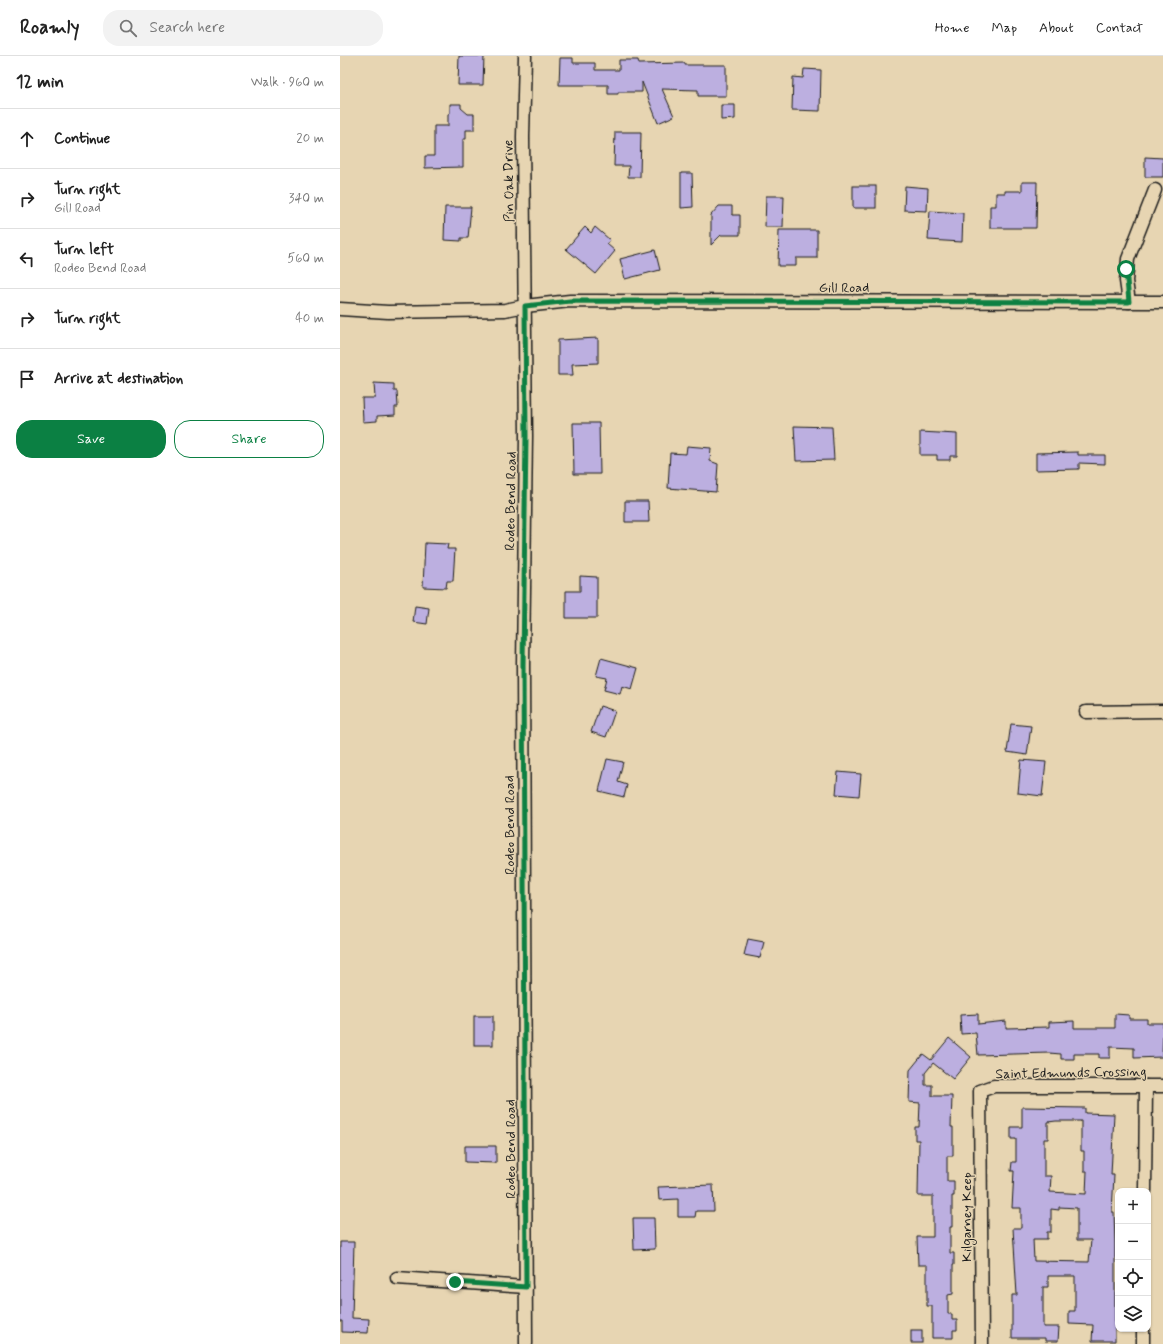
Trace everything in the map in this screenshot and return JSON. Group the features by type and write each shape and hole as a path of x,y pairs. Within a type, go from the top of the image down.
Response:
{"street":[{"name":"Pin Oak Drive","path":"525,56 523,137 525,306"},
{"path":"1129,302 1126,281 1128,259 1156,190"},
{"name":"Gill Road","path":"340,309 388,312 505,310 525,306 570,301 1163,302"},
{"name":"Rodeo Bend Road","path":"525,306 526,436 523,671 526,1344"},
{"path":"1086,712 1163,711"},
{"name":"Saint Edmunds Crossing","path":"980,1091 994,1086 1163,1086"},
{"path":"1144,1188 1146,1086"},
{"name":"Kilgarney Keep","path":"980,1091 982,1344"},
{"path":"397,1278 526,1287"},
{"path":"1143,1332 1143,1344"}],"building":[{"path":"459,56 484,56 483,85 458,85"},
{"path":"560,58 573,58 573,63 595,63 595,70 619,70 619,60 638,60 639,64 685,63 685,65 726,65 726,96 698,96 698,90 662,89 674,116 658,123 642,82 642,92 618,92 618,94 608,94 608,85 559,85"},
{"path":"804,69 821,70 820,111 792,110 793,77 803,78"},
{"path":"450,104 461,104 461,108 468,114 474,114 474,130 466,130 466,139 463,139 463,167 425,168 425,156 434,156 434,126 448,126"},
{"path":"721,105 735,105 735,119 721,120"},
{"path":"615,132 641,132 640,177 628,177 629,166 614,166"},
{"path":"1145,157 1163,158 1163,177 1145,177"},
{"path":"681,173 692,173 693,207 681,208"},
{"path":"1022,182 1037,182 1036,228 990,228 990,206 996,206 996,193 1005,193 1005,191 1022,191"},
{"path":"853,186 876,186 876,208 853,208"},
{"path":"905,186 928,188 927,211 904,210"},
{"path":"766,196 784,196 783,227 765,227"},
{"path":"719,206 732,206 732,215 740,215 740,235 721,235 711,245 711,215"},
{"path":"445,207 471,207 468,238 461,238 461,241 444,240"},
{"path":"930,211 963,213 962,242 928,240"},
{"path":"585,227 591,233 595,227 610,240 607,244 615,251 596,274 566,249"},
{"path":"779,230 817,230 817,258 796,258 796,266 778,266"},
{"path":"655,250 660,270 625,279 620,259"},
{"path":"598,338 598,363 572,364 573,375 558,375 558,340"},
{"path":"374,383 394,384 394,391 397,391 398,407 395,407 395,415 377,416 377,421 363,422 362,398 375,398"},
{"path":"573,423 599,423 600,474 574,474"},
{"path":"794,426 832,427 834,460 796,461"},
{"path":"920,432 957,434 957,456 950,456 950,460 937,460 937,455 920,455"},
{"path":"687,446 711,448 710,461 718,464 716,492 668,488 670,453 686,454"},
{"path":"1078,452 1078,455 1105,455 1105,464 1079,463 1079,469 1036,470 1036,453"},
{"path":"625,501 648,501 649,522 625,522"},
{"path":"425,543 448,544 447,549 455,549 453,581 447,581 446,588 423,587"},
{"path":"580,576 597,577 597,618 566,618 566,591 580,591"},
{"path":"415,606 429,608 427,624 413,622"},
{"path":"601,658 638,668 632,689 622,686 620,694 604,690 607,678 596,676"},
{"path":"600,706 615,711 606,737 591,732"},
{"path":"1011,724 1031,726 1027,755 1007,752"},
{"path":"607,759 623,762 618,782 627,785 624,797 599,791"},
{"path":"1021,760 1046,762 1042,796 1018,793"},
{"path":"838,772 861,774 859,796 836,794"},
{"path":"748,939 764,942 760,958 744,955"},
{"path":"978,1014 978,1024 1006,1021 1006,1028 1049,1027 1049,1022 1074,1021 1074,1028 1115,1028 1115,1014 1129,1015 1129,1019 1147,1019 1147,1023 1163,1023 1162,1057 1134,1058 1134,1048 1110,1047 1110,1058 1099,1058 1099,1054 1074,1054 1074,1059 1061,1059 1061,1054 1049,1053 978,1055 976,1033 961,1034 960,1015"},
{"path":"474,1016 493,1016 493,1045 474,1045"},
{"path":"949,1038 971,1057 953,1079 933,1063 925,1073 925,1085 932,1085 932,1096 952,1096 951,1127 953,1127 953,1156 947,1156 947,1181 954,1181 954,1196 952,1196 952,1227 950,1227 950,1253 954,1253 954,1265 953,1294 948,1295 948,1314 952,1314 952,1320 957,1320 957,1330 953,1330 953,1338 932,1338 932,1306 927,1306 927,1265 918,1265 917,1237 933,1237 933,1196 918,1196 919,1140 915,1140 915,1127 919,1127 920,1103 909,1102 910,1070 923,1054 931,1060"},
{"path":"1022,1107 1085,1108 1085,1113 1114,1114 1111,1175 1114,1175 1112,1212 1114,1212 1115,1244 1115,1341 1092,1341 1093,1325 1069,1324 1069,1311 1075,1311 1075,1276 1048,1276 1048,1287 1043,1287 1043,1327 1059,1327 1058,1341 1045,1341 1045,1338 1012,1338 1012,1295 1017,1295 1013,1228 1021,1228 1021,1208 1012,1208 1014,1171 1011,1171 1012,1162 1016,1162 1016,1139 1011,1139 1011,1127 1022,1127","holes":["1081,1121 1081,1151 1084,1151 1084,1171 1087,1171 1086,1194 1050,1192 1051,1176 1044,1176 1044,1139 1048,1139 1048,1122","1059,1207 1077,1208 1077,1240 1091,1240 1089,1262 1034,1261 1033,1239 1047,1239 1047,1232 1051,1232 1051,1209 1059,1210"]},
{"path":"465,1146 496,1146 496,1163 465,1162"},
{"path":"713,1185 714,1211 696,1211 695,1217 678,1217 678,1199 659,1200 658,1187"},
{"path":"633,1218 654,1218 655,1249 634,1250"},
{"path":"340,1242 354,1242 352,1318 369,1319 368,1333 342,1332 342,1321 340,1321"},
{"path":"911,1330 922,1330 922,1343 911,1343"}],"route":[{"path":"455,1282 526,1287 523,665 526,436 525,306 570,301 974,303 1129,302 1126,269"}]}
